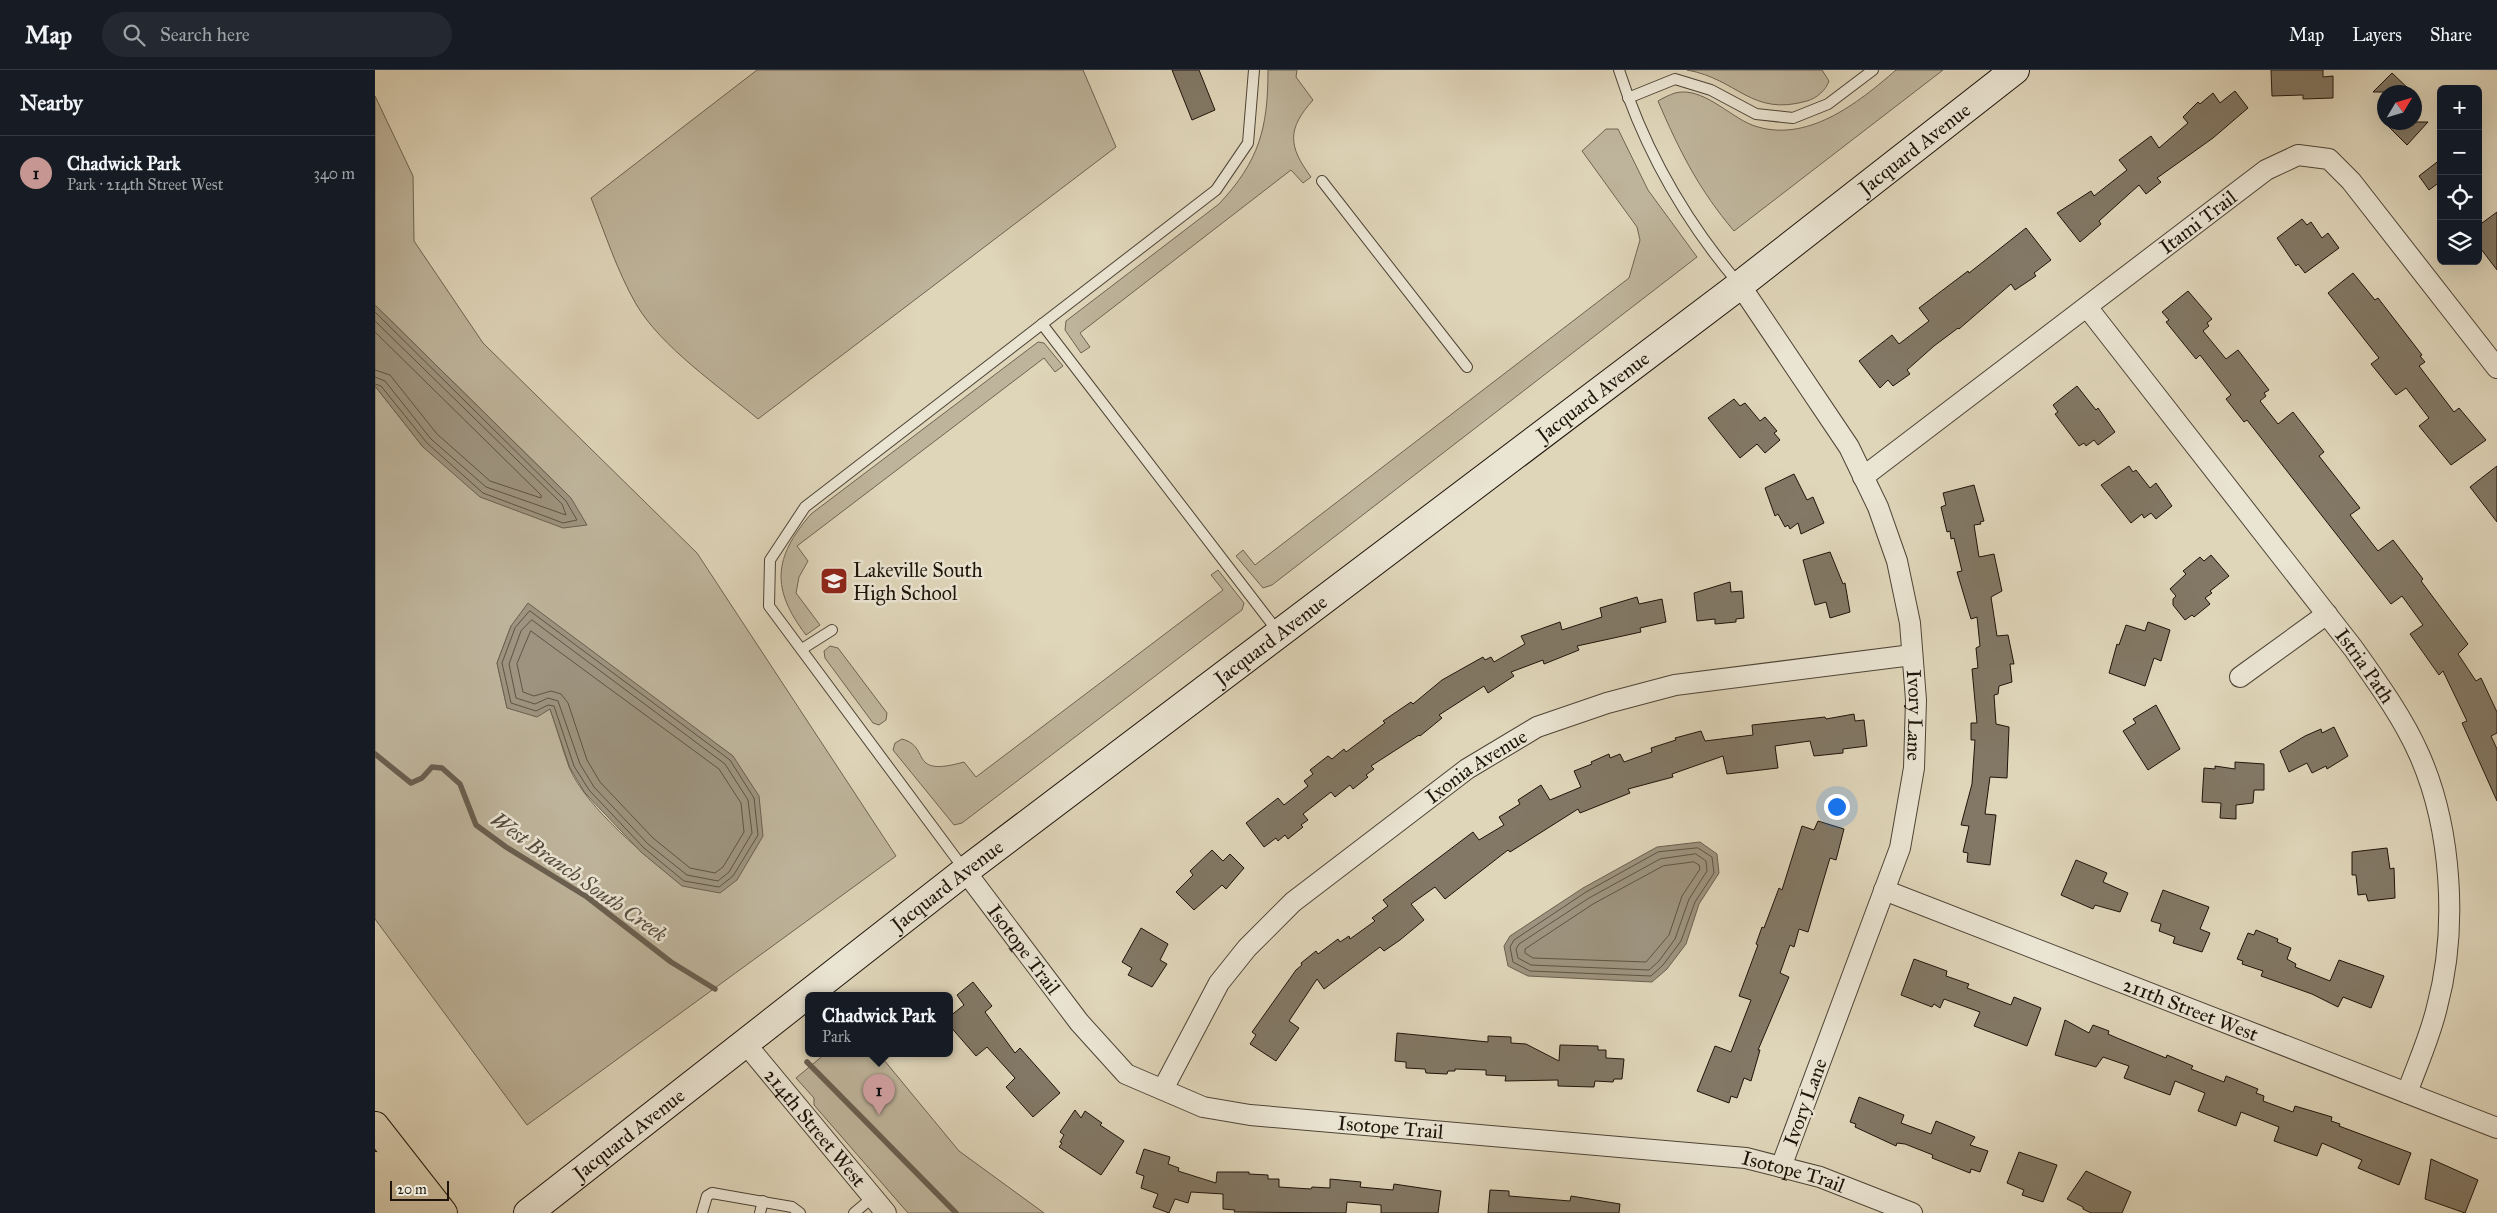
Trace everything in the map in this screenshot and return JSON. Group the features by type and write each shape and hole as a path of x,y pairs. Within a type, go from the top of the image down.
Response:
{"main road":[{"path":"375,1126 443,1213"},
{"path":"375,1166 407,1206 416,1213"},
{"path":"375,1200 385,1213"}],"street":[{"name":"Jacquard Avenue","path":"810,992 965,871 1740,285 2015,70"},
{"name":"Itami Trail","path":"1863,477 2266,170 2298,155 2329,159 2351,181 2497,368"},
{"name":"Ivory Lane","path":"1740,285 1817,396 1849,447 1878,507 1897,561 1910,623 1916,700 1914,768 1900,848 1781,1167"},
{"name":"Istria Path","path":"2087,307 2327,614 2391,703 2419,755 2442,827 2449,888 2447,954 2437,1007 2407,1093"},
{"path":"2241,677 2327,614"},
{"name":"Ixonia Avenue","path":"1163,1089 1219,983 1247,948 1293,902 1467,769 1537,727 1607,703 1675,685 1912,655"},
{"name":"Isotope Trail","path":"965,871 1079,1022 1126,1074 1203,1107 1251,1115 1736,1157 1820,1177 1912,1213"},
{"name":"211th Street West","path":"1884,890 2497,1128"},
{"name":"Jacquard Avenue","path":"528,1213 805,996"},
{"name":"214th Street West","path":"745,1043 886,1213"}],"lane":[{"path":"965,871 769,606 770,560 805,507 1216,190 1248,143 1254,70"},
{"path":"1619,70 1628,98 1661,170 1712,252 1740,285"},
{"path":"1628,98 1675,79 1711,90 1756,114 1793,118 1827,104 1873,70"},
{"path":"1322,181 1467,367"},
{"path":"1042,324 1280,633"},
{"path":"802,649 832,630"},
{"path":"702,1213 707,1196 711,1193 763,1201 792,1208 800,1213"},
{"path":"854,1213 873,1197"},
{"path":"760,1213 763,1201"}],"shaded area":[{"path":"757,70 1083,70 1116,147 758,419 692,366 660,336 647,320 636,304 623,278 591,198"},
{"path":"1268,70 1297,70 1296,77 1313,100 1298,120 1294,138 1298,156 1311,177 1303,183 1291,170 1080,333 1090,347 1081,353 1065,330 1066,321 1219,204 1244,173 1259,143 1263,127 1268,91"},
{"path":"1687,70 1822,70 1829,81 1818,96 1811,100 1788,105 1772,104 1758,101 1719,81"},
{"path":"1896,70 1943,70 1734,231 1700,185 1658,101 1675,93 1695,94 1715,103 1752,125 1772,130 1792,129 1811,125 1848,107"},
{"path":"375,96 413,176 414,241 483,343 697,553 896,856 527,1125 375,919 375,386 423,447 571,498 375,305","holes":["511,626 662,705 733,756 683,886 619,831 589,799 577,783 569,767 550,709 507,708 497,663"]},
{"path":"1606,129 1618,129 1648,190 1697,257 1272,585 1263,588 1236,556 1243,550 1255,565 1629,278 1640,240 1637,227 1582,151"},
{"path":"1038,342 1044,343 1063,366 1055,372 1044,358 797,546 808,561 799,577 796,593 820,625 806,635 787,603 782,588 783,559 798,530 811,514"},
{"path":"1218,570 1244,603 1242,610 962,823 954,825 893,750 895,743 902,739 911,743 916,748 927,764 946,766 964,762 976,777 1223,590 1211,575"},
{"path":"830,646 838,648 887,713 886,720 879,725 873,723 825,658 824,651"},
{"path":"821,1057 881,1057 959,1151 1044,1213 908,1213 814,1105 814,1098 796,1078"}],"water":[{"path":"375,305 571,498 587,525 563,528 480,497 423,447 375,386"},
{"path":"528,603 733,756 759,796 763,836 737,880 720,893 682,886 641,852 585,793 570,768 550,709 537,717 507,708 497,663 511,626"},
{"path":"1700,842 1717,854 1719,873 1699,904 1686,944 1667,969 1652,982 1528,976 1508,966 1504,946 1510,936 1583,888 1657,847"}],"building":[{"path":"1172,70 1199,70 1215,110 1192,120"},
{"path":"2271,70 2323,70 2323,77 2333,76 2333,98 2303,99 2303,95 2272,96"},
{"path":"2392,73 2405,85 2380,85"},
{"path":"2235,91 2248,108 2213,138 2157,178 2161,182 2146,194 2139,185 2099,221 2101,224 2080,242 2057,213 2091,191 2094,196 2127,170 2119,160 2151,136 2159,148 2188,123 2183,117 2198,102 2200,104 2213,93 2220,103"},
{"path":"2422,122 2428,122 2422,129"},
{"path":"2392,130 2421,130 2407,145"},
{"path":"2437,162 2437,184 2429,190 2419,176"},
{"path":"2497,212 2497,270 2482,250 2482,223"},
{"path":"2302,219 2307,225 2311,222 2322,238 2328,233 2339,248 2305,273 2298,264 2296,266 2277,238"},
{"path":"2026,228 2051,260 2034,273 2036,276 2015,290 2011,284 1959,329 1934,346 1907,370 1910,374 1893,386 1888,380 1880,388 1859,361 1892,335 1899,344 1929,321 1919,308 1968,271 1969,273"},
{"path":"2353,273 2375,300 2378,298 2422,355 2420,356 2425,362 2419,366 2454,412 2459,408 2486,440 2451,465 2419,426 2429,418 2406,388 2396,395 2371,364 2379,358 2328,293"},
{"path":"2188,291 2212,319 2207,323 2209,326 2203,331 2226,359 2238,350 2269,390 2264,393 2266,396 2260,401 2278,424 2293,412 2324,452 2319,456 2360,508 2350,515 2378,551 2393,540 2423,579 2421,581 2468,644 2458,654 2476,681 2481,678 2497,712 2497,733 2491,736 2497,749 2497,801 2462,723 2467,721 2443,671 2439,675 2410,634 2423,625 2402,596 2391,604 2247,420 2244,422 2226,399 2231,395 2200,355 2196,359 2166,322 2169,320 2162,312"},
{"path":"2077,386 2096,410 2098,408 2115,432 2098,445 2094,440 2086,446 2084,443 2079,446 2055,414 2058,412 2053,405"},
{"path":"1734,399 1740,406 1745,403 1760,421 1765,417 1777,431 1774,433 1780,440 1765,453 1757,444 1740,458 1708,418"},
{"path":"2129,466 2133,472 2136,470 2150,488 2156,483 2172,506 2156,519 2151,513 2144,518 2142,514 2131,523 2101,485"},
{"path":"2497,466 2497,522 2470,487"},
{"path":"1794,474 1807,500 1813,497 1824,523 1801,534 1798,523 1790,529 1788,525 1785,527 1778,514 1775,516 1765,488"},
{"path":"1974,485 1984,521 1980,522 1981,524 1974,525 1979,557 1994,554 2002,591 1991,597 1997,636 2008,635 2014,664 2010,664 2012,682 1999,686 1998,694 1994,695 1996,724 2009,727 2007,778 1990,777 1985,814 1996,815 1990,865 1967,862 1968,853 1963,852 1969,826 1961,825 1972,784 1975,740 1971,740 1971,723 1977,723 1972,669 1978,668 1976,648 1980,646 1977,617 1971,619 1957,572 1962,571 1954,538 1951,539 1950,531 1947,532 1941,507 1946,505 1943,493"},
{"path":"1830,552 1843,584 1845,583 1850,612 1830,618 1826,602 1815,605 1803,560"},
{"path":"2211,555 2229,576 2210,591 2212,593 2205,598 2210,604 2194,617 2192,615 2185,620 2173,605 2173,599 2176,596 2170,589 2186,574 2183,571 2200,557 2204,561"},
{"path":"1730,582 1731,592 1742,591 1744,618 1736,619 1736,622 1715,624 1715,619 1697,621 1694,593"},
{"path":"1637,597 1639,604 1662,599 1666,622 1640,628 1641,632 1577,646 1579,650 1544,664 1543,660 1511,672 1514,676 1488,693 1484,686 1439,715 1442,718 1420,736 1371,766 1374,769 1366,775 1368,777 1353,789 1350,785 1335,797 1331,792 1303,814 1308,820 1301,825 1303,827 1288,839 1285,835 1278,841 1276,838 1264,847 1246,823 1278,798 1284,805 1308,786 1304,781 1313,774 1310,770 1328,756 1332,759 1344,749 1346,752 1385,723 1383,721 1411,702 1413,704 1442,680 1483,657 1485,660 1491,657 1494,662 1525,644 1521,636 1560,622 1562,630 1602,617 1600,608"},
{"path":"2148,622 2170,630 2161,661 2154,658 2145,686 2109,673 2117,644 2119,645 2126,625 2145,631"},
{"path":"2156,705 2180,749 2148,770 2123,731 2136,723 2133,719"},
{"path":"1854,714 1855,721 1864,720 1867,746 1843,749 1843,753 1814,756 1810,741 1775,746 1778,768 1727,774 1723,756 1672,774 1673,777 1628,789 1630,793 1580,813 1578,809 1510,852 1508,850 1445,899 1435,887 1411,904 1424,920 1400,940 1384,951 1380,947 1324,989 1317,979 1289,1021 1299,1028 1276,1061 1250,1044 1256,1035 1252,1032 1296,970 1302,965 1301,963 1316,951 1318,954 1338,939 1340,942 1349,936 1350,939 1375,921 1372,918 1388,906 1383,900 1473,832 1479,840 1504,825 1499,817 1520,804 1518,800 1541,785 1550,800 1581,787 1574,771 1592,764 1591,762 1609,754 1610,758 1620,754 1624,762 1652,752 1651,748 1676,740 1675,738 1701,731 1705,741 1753,735 1752,725 1825,717 1826,719"},
{"path":"2334,727 2348,756 2327,769 2326,766 2312,773 2307,763 2289,772 2280,751 2305,736 2321,729 2322,733"},
{"path":"2235,762 2264,764 2264,790 2254,790 2253,803 2236,805 2236,819 2220,818 2221,803 2202,802 2204,768 2215,769 2215,766 2235,769"},
{"path":"1818,821 1844,829 1836,860 1830,858 1808,932 1799,929 1794,947 1790,945 1780,973 1789,977 1758,1050 1760,1050 1751,1081 1744,1078 1737,1098 1731,1096 1729,1103 1697,1091 1715,1046 1731,1052 1751,1000 1739,996 1758,945 1756,944 1762,927 1764,928 1779,888 1782,890 1802,826 1814,830"},
{"path":"2387,848 2390,869 2394,868 2395,898 2368,901 2366,894 2358,895 2356,875 2352,875 2352,852"},
{"path":"1212,850 1223,861 1230,854 1244,868 1226,889 1222,885 1194,910 1176,892 1193,875 1190,871"},
{"path":"2076,860 2107,873 2103,882 2128,893 2120,912 2095,905 2093,909 2061,895"},
{"path":"2163,890 2209,907 2200,929 2210,933 2202,952 2173,943 2175,937 2159,931 2161,924 2151,921"},
{"path":"1141,928 1168,944 1160,960 1167,964 1152,987 1128,975 1132,968 1122,962"},
{"path":"2256,930 2278,939 2277,942 2291,948 2287,959 2296,964 2295,967 2330,981 2339,960 2384,976 2371,1008 2343,997 2338,1007 2312,994 2261,976 2263,971 2242,964 2243,961 2237,959 2248,933 2254,935"},
{"path":"1914,959 1947,971 1946,976 1969,984 1967,988 2011,1005 2014,997 2041,1008 2027,1046 1974,1026 1980,1012 1944,999 1940,1008 1934,1004 1932,1007 1901,995"},
{"path":"973,982 992,1006 985,1012 1015,1053 1020,1048 1060,1093 1033,1117 1006,1087 1015,1078 987,1047 976,1056 953,1030 953,1014 964,1005 957,995"},
{"path":"2065,1020 2089,1033 2093,1025 2109,1031 2108,1034 2117,1038 2166,1058 2167,1055 2193,1066 2191,1069 2224,1082 2226,1076 2258,1089 2256,1093 2264,1096 2263,1101 2293,1112 2295,1106 2332,1117 2331,1121 2340,1124 2339,1126 2411,1153 2399,1185 2358,1168 2362,1160 2322,1143 2317,1156 2274,1141 2279,1127 2241,1112 2236,1126 2198,1111 2205,1093 2175,1081 2170,1095 2124,1078 2129,1066 2103,1057 2096,1067 2055,1055"},
{"path":"1397,1033 1488,1042 1488,1036 1511,1037 1511,1043 1526,1044 1559,1061 1560,1045 1598,1046 1598,1050 1606,1050 1606,1058 1624,1059 1622,1079 1614,1079 1613,1082 1595,1081 1594,1087 1558,1086 1558,1080 1505,1081 1506,1076 1486,1075 1486,1070 1455,1069 1455,1071 1448,1071 1447,1074 1426,1073 1425,1069 1406,1068 1406,1062 1395,1061"},
{"path":"1859,1097 1904,1115 1901,1123 1931,1134 1936,1121 1975,1137 1970,1145 1988,1151 1980,1172 1971,1169 1970,1173 1932,1158 1933,1155 1905,1144 1897,1143 1896,1146 1855,1127 1856,1124 1850,1122"},
{"path":"1075,1110 1081,1118 1085,1111 1102,1123 1100,1125 1124,1141 1101,1175 1059,1147 1064,1135 1060,1132"},
{"path":"1144,1149 1170,1157 1168,1164 1179,1168 1178,1171 1216,1183 1217,1172 1249,1172 1249,1174 1268,1175 1268,1179 1279,1179 1279,1187 1330,1188 1330,1179 1361,1182 1360,1187 1393,1190 1394,1184 1441,1191 1438,1213 1381,1213 1381,1205 1347,1202 1346,1213 1234,1212 1235,1210 1223,1209 1223,1194 1191,1192 1188,1203 1175,1199 1169,1213 1153,1207 1158,1194 1141,1188 1144,1176 1136,1173"},
{"path":"2019,1152 2057,1165 2043,1202 2022,1195 2024,1190 2007,1183"},
{"path":"2431,1159 2478,1180 2465,1213 2425,1199"},
{"path":"2086,1171 2131,1192 2122,1213 2091,1213 2067,1199"},
{"path":"1490,1190 1509,1191 1509,1196 1570,1201 1571,1196 1620,1204 1619,1213 1488,1213"}],"waterway":[{"name":"West Branch South Creek","path":"375,754 411,783 422,778 432,767 442,768 460,784 476,825 506,847 587,897 671,962 715,989"},
{"name":"West Branch South Creek","path":"807,1062 956,1213"}],"place":[{"name":"Lakeville South High School","path":"834,581"},
{"name":"Chadwick Park","path":"879,1115"}]}
